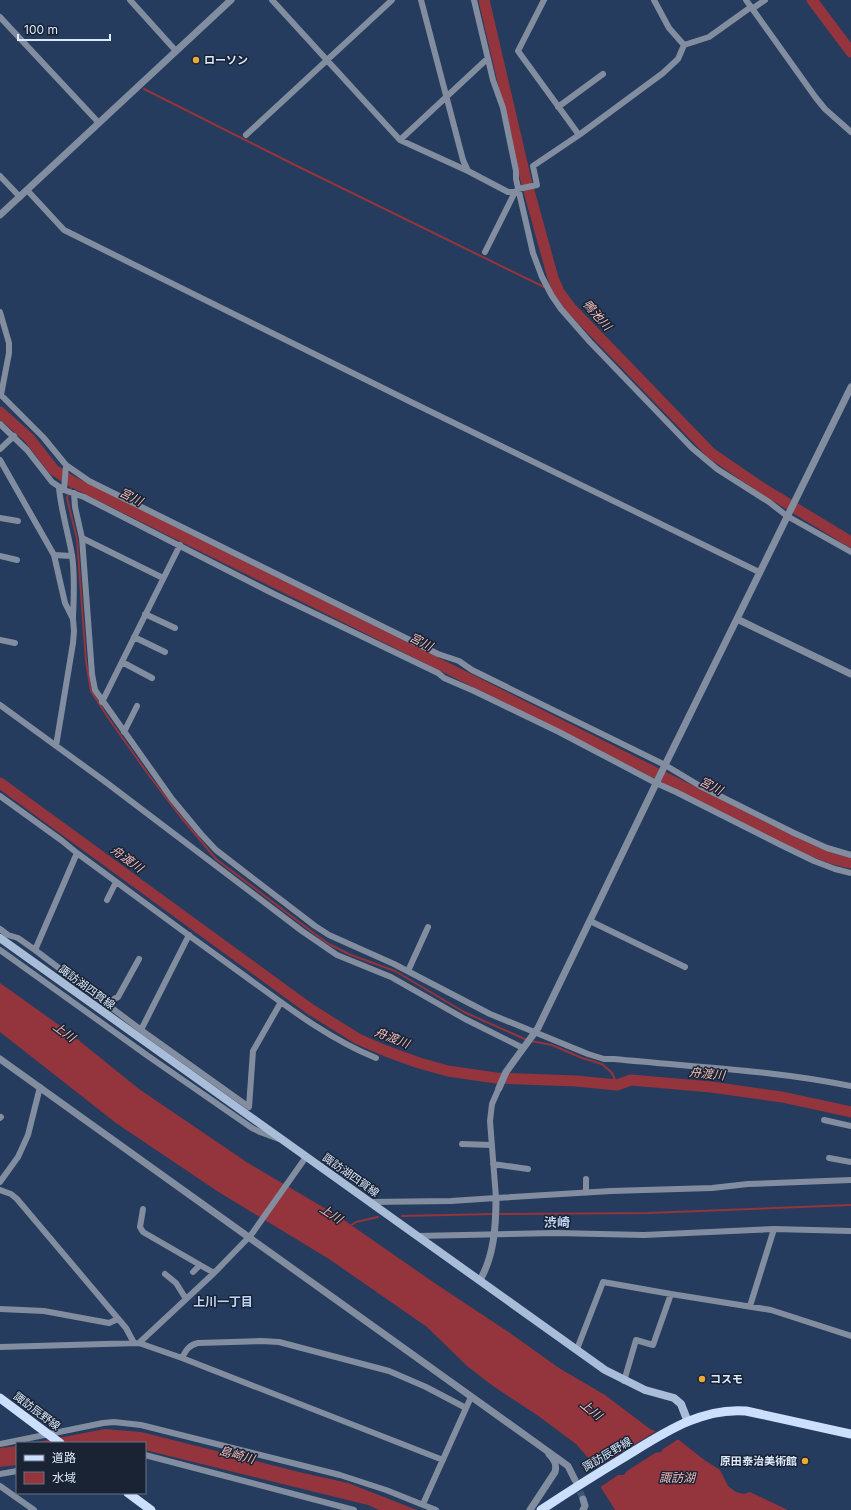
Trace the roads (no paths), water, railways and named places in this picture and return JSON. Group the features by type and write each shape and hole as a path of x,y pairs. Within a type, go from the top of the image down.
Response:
{"main road":[{"name":"諏訪湖四賀線","path":"0,938 282,1140 305,1159 370,1202 605,1370 624,1381 645,1390 674,1398 680,1404 682,1425"},
{"name":"諏訪辰野線","path":"0,1398 59,1442"},
{"name":"諏訪辰野線","path":"541,1510 582,1483 682,1425 714,1413 735,1410 762,1413 851,1434"},
{"name":"諏訪辰野線","path":"550,1510 582,1483"},
{"path":"129,1494 151,1510"}],"street":[{"path":"130,0 176,51"},
{"path":"0,215 231,0"},
{"path":"272,0 400,140 468,171 508,192 537,185 533,166 579,135 663,73 678,59 684,45"},
{"path":"246,135 392,0"},
{"path":"421,0 463,160 468,171"},
{"path":"474,0 488,59 502,108 516,171 516,191 533,253 542,277 552,296 568,319 692,448 717,469 788,516 851,552"},
{"path":"544,0 518,51 579,135"},
{"path":"654,0 669,28 684,45"},
{"path":"746,0 816,98 825,109 851,132"},
{"path":"684,45 709,37 765,0"},
{"path":"0,18 99,123"},
{"path":"400,140 446,96 488,59"},
{"path":"558,107 603,74"},
{"path":"0,176 20,197"},
{"path":"27,190 64,230 759,572"},
{"path":"484,252 516,191"},
{"path":"0,312 9,344 9,353 1,395 43,437 65,467 89,481 438,654 459,661 794,833 827,848 851,855"},
{"path":"480,1280 490,1256 496,1226 496,1198 490,1121 492,1104 506,1072 535,1033 664,766 851,387"},
{"path":"0,424 14,436 41,466 52,482 62,488 84,497 274,594 438,673 444,678 559,732 814,861 851,873"},
{"path":"0,449 14,436"},
{"path":"0,460 54,555 65,603 73,619"},
{"path":"56,746 74,631 72,556 61,502 65,467"},
{"path":"74,493 75,507 82,538 92,674 95,690 102,702 172,799 216,850 329,935 408,971 468,1003 535,1033 588,1054 604,1059 614,1058 811,1078 851,1086"},
{"path":"0,518 18,521"},
{"path":"82,538 163,578"},
{"path":"102,702 180,545"},
{"path":"54,555 72,556"},
{"path":"0,556 17,560"},
{"path":"145,614 175,628"},
{"path":"737,619 851,674"},
{"path":"134,637 165,652"},
{"path":"0,640 15,643"},
{"path":"122,662 152,678"},
{"path":"0,705 302,931 337,955 391,977 465,1020 523,1048"},
{"path":"124,732 137,706"},
{"path":"0,796 281,1002 330,1034 376,1058"},
{"path":"35,950 77,853"},
{"path":"107,900 116,882"},
{"path":"590,921 685,967"},
{"path":"408,971 428,927"},
{"path":"0,930 8,935 18,938 35,950 141,1030 249,1107 253,1051 281,1002"},
{"path":"141,1030 190,936"},
{"path":"0,950 252,1128 282,1140"},
{"path":"109,1006 114,999 118,997 139,960"},
{"path":"0,1059 250,1236 568,1466 582,1483"},
{"path":"0,1182 18,1157 28,1135 40,1087"},
{"path":"824,1120 851,1126"},
{"path":"462,1144 491,1145"},
{"path":"829,1158 851,1162"},
{"path":"137,1343 214,1273 250,1236 305,1159"},
{"path":"493,1164 528,1168"},
{"path":"586,1179 586,1193"},
{"path":"370,1202 452,1201 586,1193 712,1188 748,1184 851,1180"},
{"path":"0,1190 11,1194 17,1199 137,1343"},
{"path":"143,1209 140,1227 143,1232 214,1273"},
{"path":"750,1306 774,1228"},
{"path":"418,1236 556,1233 644,1235 774,1228 851,1230"},
{"path":"193,1272 200,1265"},
{"path":"165,1274 176,1283 186,1299"},
{"path":"577,1349 603,1282 771,1310 851,1336"},
{"path":"624,1381 636,1340 653,1345 671,1294"},
{"path":"0,1309 44,1311 109,1323 118,1319"},
{"path":"182,1358 186,1349 198,1343 261,1341 279,1342 389,1371 426,1387 466,1408"},
{"path":"0,1347 137,1343 182,1358 443,1460"},
{"path":"423,1504 471,1397"},
{"path":"0,1444 49,1435 84,1426 114,1422 141,1425 340,1475 386,1490 436,1510"},
{"path":"530,1510 555,1472 556,1466 553,1458 545,1450"},
{"path":"146,1455 354,1510"},
{"path":"0,1474 16,1471"},
{"path":"0,1486 34,1510"},
{"path":"583,1499 585,1506 583,1510"}],"water":[{"path":"0,983 66,1030 139,1089 248,1163 338,1216 559,1368 605,1395 650,1429 679,1440 720,1470 728,1486 736,1492 744,1494 750,1492 788,1510 615,1510 600,1486 597,1468 576,1444 467,1366 427,1327 329,1259 217,1191 116,1123 0,1032"},
{"path":"105,1429 141,1432 348,1483 417,1510 379,1510 368,1505 146,1450 146,1442 37,1442"},
{"path":"16,1446 16,1465 0,1467 0,1448"}],"waterway":[{"name":"鴨池川","path":"484,0 526,180 553,278 559,292 571,308 711,453 762,488 851,542"},
{"path":"812,0 851,52"},
{"path":"144,89 544,287"},
{"name":"鴨池川","path":"550,290 559,292"},
{"name":"宮川","path":"0,412 29,438 54,470 73,482 785,838 825,856 851,863"},
{"path":"73,482 67,498 77,539 86,661 91,691 148,774 180,816 216,859 329,944 351,955 395,971 464,1012 527,1040"},
{"name":"舟渡川","path":"0,783 310,1009 358,1039 386,1051 419,1063 448,1071 496,1078 576,1081 617,1085 631,1080 711,1087 782,1097 851,1112"},
{"path":"531,1041 552,1045 582,1058 602,1064 612,1073 617,1085"},
{"path":"498,1214 648,1213 851,1205"},
{"path":"402,1216 493,1214"},
{"path":"350,1226 356,1222 378,1217"}],"tunnel":[{"path":"576,1482 583,1499"}],"place":[{"name":"ローソン","path":"196,60"},
{"name":"コスモ","path":"702,1379"},
{"name":"原田泰治美術館","path":"805,1461"}],"district":[{"name":"渋崎","path":"557,1222"},
{"name":"上川一丁目","path":"223,1302"}],"water label":[{"name":"上川","path":"64,1032"},
{"name":"上川","path":"331,1214"},
{"name":"上川","path":"591,1410"},
{"name":"島崎川","path":"237,1455"},
{"name":"諏訪湖","path":"677,1478"}]}
